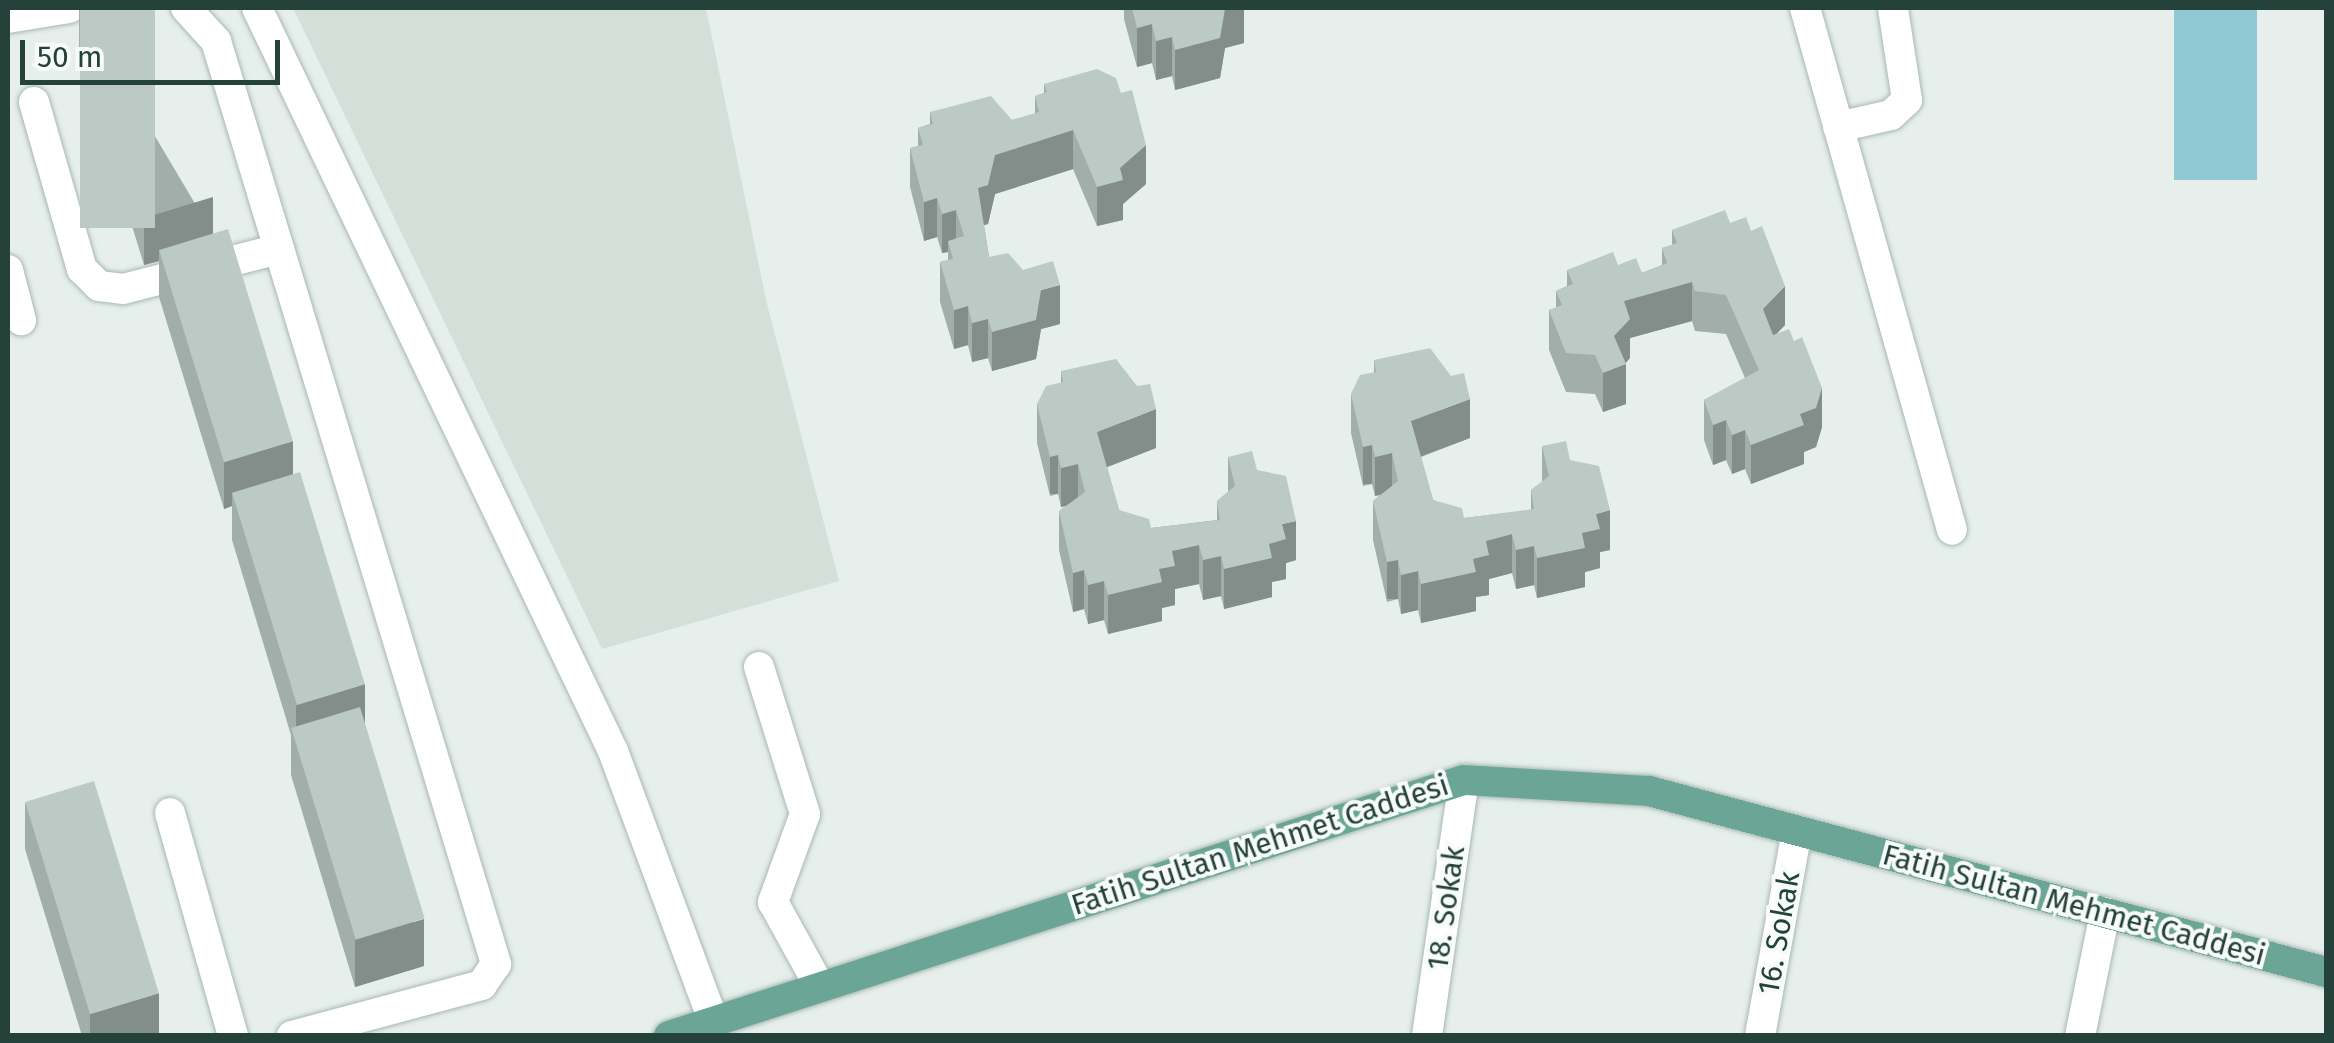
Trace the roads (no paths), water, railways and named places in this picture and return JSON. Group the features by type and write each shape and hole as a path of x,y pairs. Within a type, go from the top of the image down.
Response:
{"main road":[{"name":"Fatih Sultan Mehmet Caddesi","path":"669,1036 1464,780 1649,791 2326,972"}],"street":[{"path":"8,18 69,8"},
{"path":"186,8 216,40 496,964 482,985 292,1036"},
{"path":"257,8 614,751 714,1022"},
{"path":"1805,8 1952,530"},
{"path":"1838,127 1891,115 1907,100 1893,8"},
{"path":"34,102 82,269 99,286 123,290 278,249"},
{"path":"8,270 21,320"},
{"path":"759,667 805,814 773,902 820,987"},
{"name":"18. Sokak","path":"1428,1036 1464,780"},
{"path":"170,813 233,1036"},
{"name":"16. Sokak","path":"1760,1036 1798,831"},
{"path":"2080,1036 2105,913"}],"water":[{"path":"2174,8 2257,8 2257,180 2174,180"}]}
